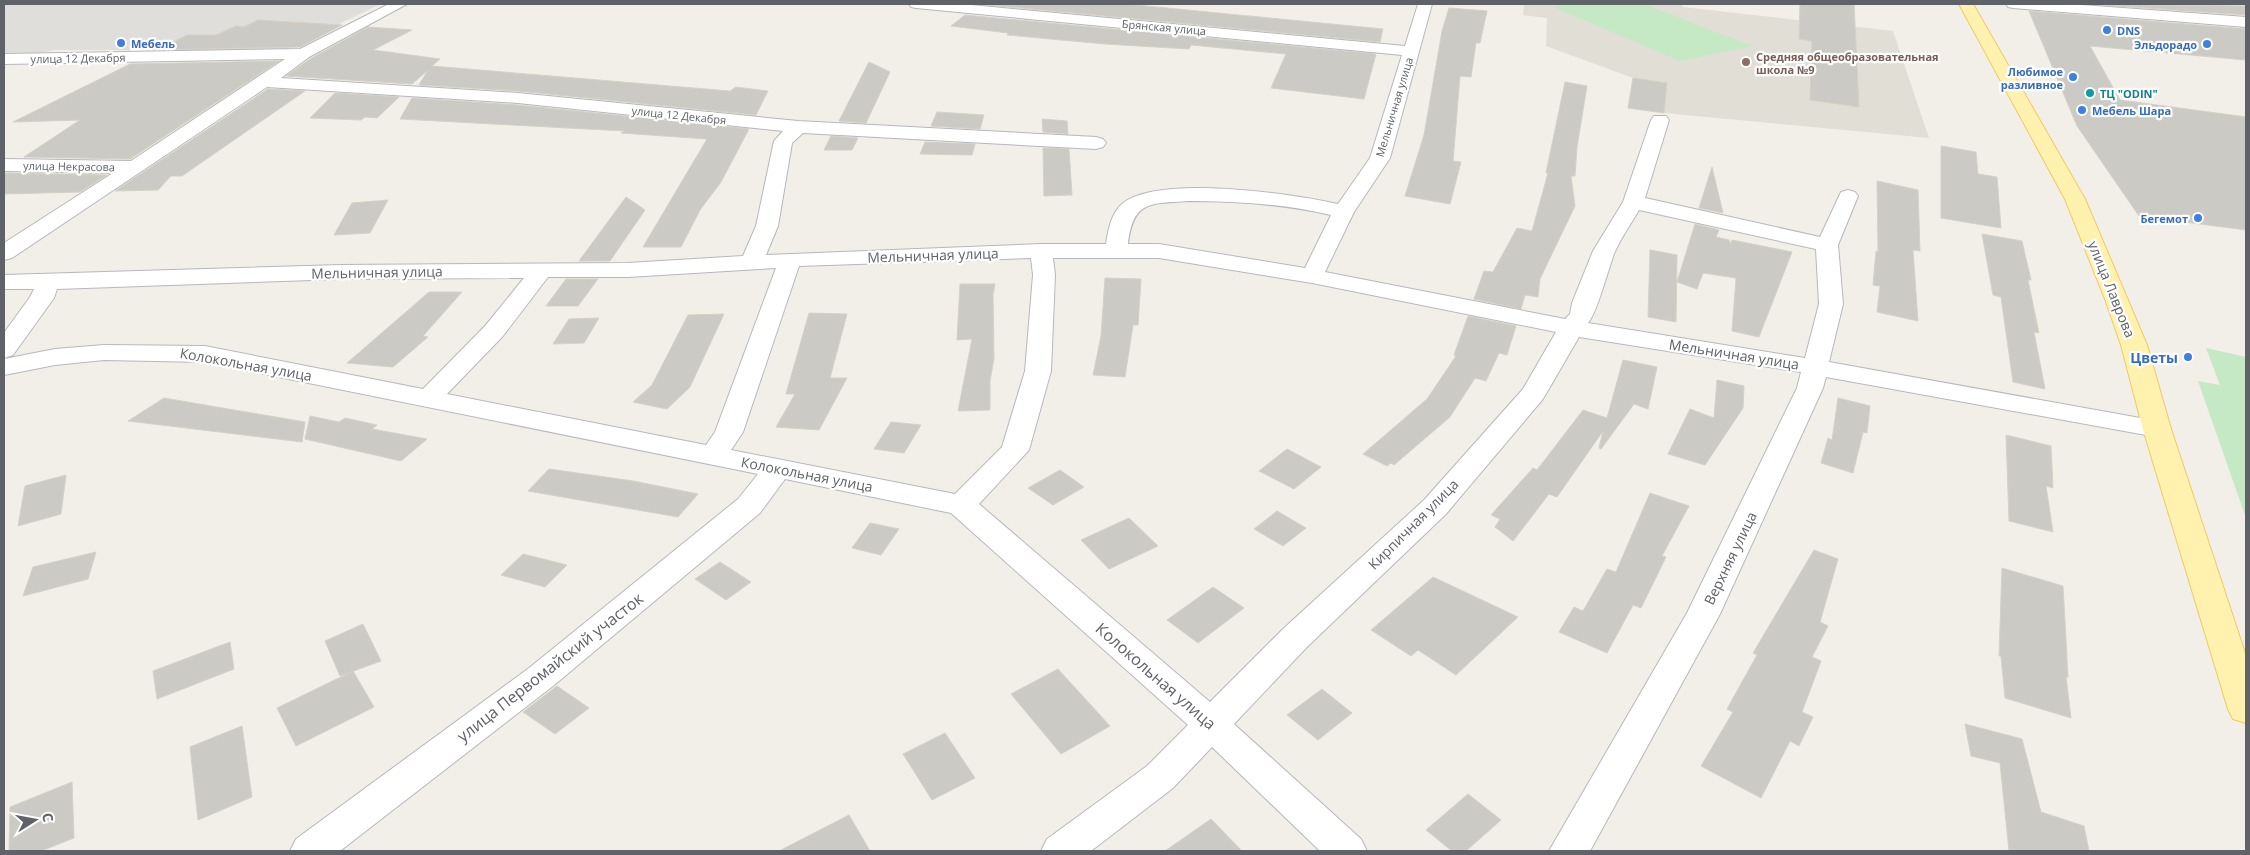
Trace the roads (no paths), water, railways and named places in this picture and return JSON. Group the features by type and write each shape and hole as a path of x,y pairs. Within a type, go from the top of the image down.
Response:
{"main road":[{"name":"улица Лаврова","path":"1966,4 2075,199 2134,345 2157,429 2246,710"}],"street":[{"name":"улица 12 Декабря","path":"134,167 264,82 303,54 400,4"},
{"name":"Брянская улица","path":"916,4 1411,51"},
{"name":"Мельничная улица","path":"1312,276 1343,212 1380,158 1425,4"},
{"path":"2012,4 2246,22"},
{"name":"улица 12 Декабря","path":"4,59 303,54"},
{"name":"улица 12 Декабря","path":"264,82 518,98 798,127 1096,143"},
{"name":"Кирпичная улица","path":"1061,851 1160,777 1295,638 1435,507 1534,393 1571,328 1582,315 1584,303 1604,251 1633,202 1660,120"},
{"path":"750,262 766,226 783,141 798,127"},
{"name":"улица Некрасова","path":"4,165 134,167"},
{"path":"4,252 134,167"},
{"path":"1116,251 1120,225 1126,212 1132,206 1143,201 1193,195 1249,197 1301,202 1343,212"},
{"name":"Верхняя улица","path":"1569,851 1702,614 1810,388 1831,304 1827,244 1848,196"},
{"path":"1633,202 1827,244"},
{"name":"Мельничная улица","path":"4,282 341,272 628,270 790,260 1041,251 1159,251 1312,276 1571,328 1815,367 2157,429"},
{"path":"960,504 1015,450 1038,372 1044,275 1041,251"},
{"path":"713,456 729,432 759,342 790,260"},
{"path":"428,399 494,332 542,270"},
{"path":"4,350 42,298 48,282"},
{"name":"Колокольная улица","path":"4,367 44,357 110,350 205,354 776,469 960,504 1212,725 1347,851"},
{"name":"улица Первомайский участок","path":"310,851 541,677 749,506 776,469"}],"place":[{"name":"DNS","path":"2107,30"},
{"name":"Мебель","path":"121,43"},
{"name":"Эльдорадо","path":"2207,44"},
{"name":"Средняя общеобразовательная школа №9","path":"1746,62"},
{"name":"Любимое разливное","path":"2073,77"},
{"name":"ТЦ \"ODIN\"","path":"2090,93"},
{"name":"Мебель Шара","path":"2082,110"},
{"name":"Бегемот","path":"2198,218"},
{"name":"Цветы","path":"2188,357"}]}
